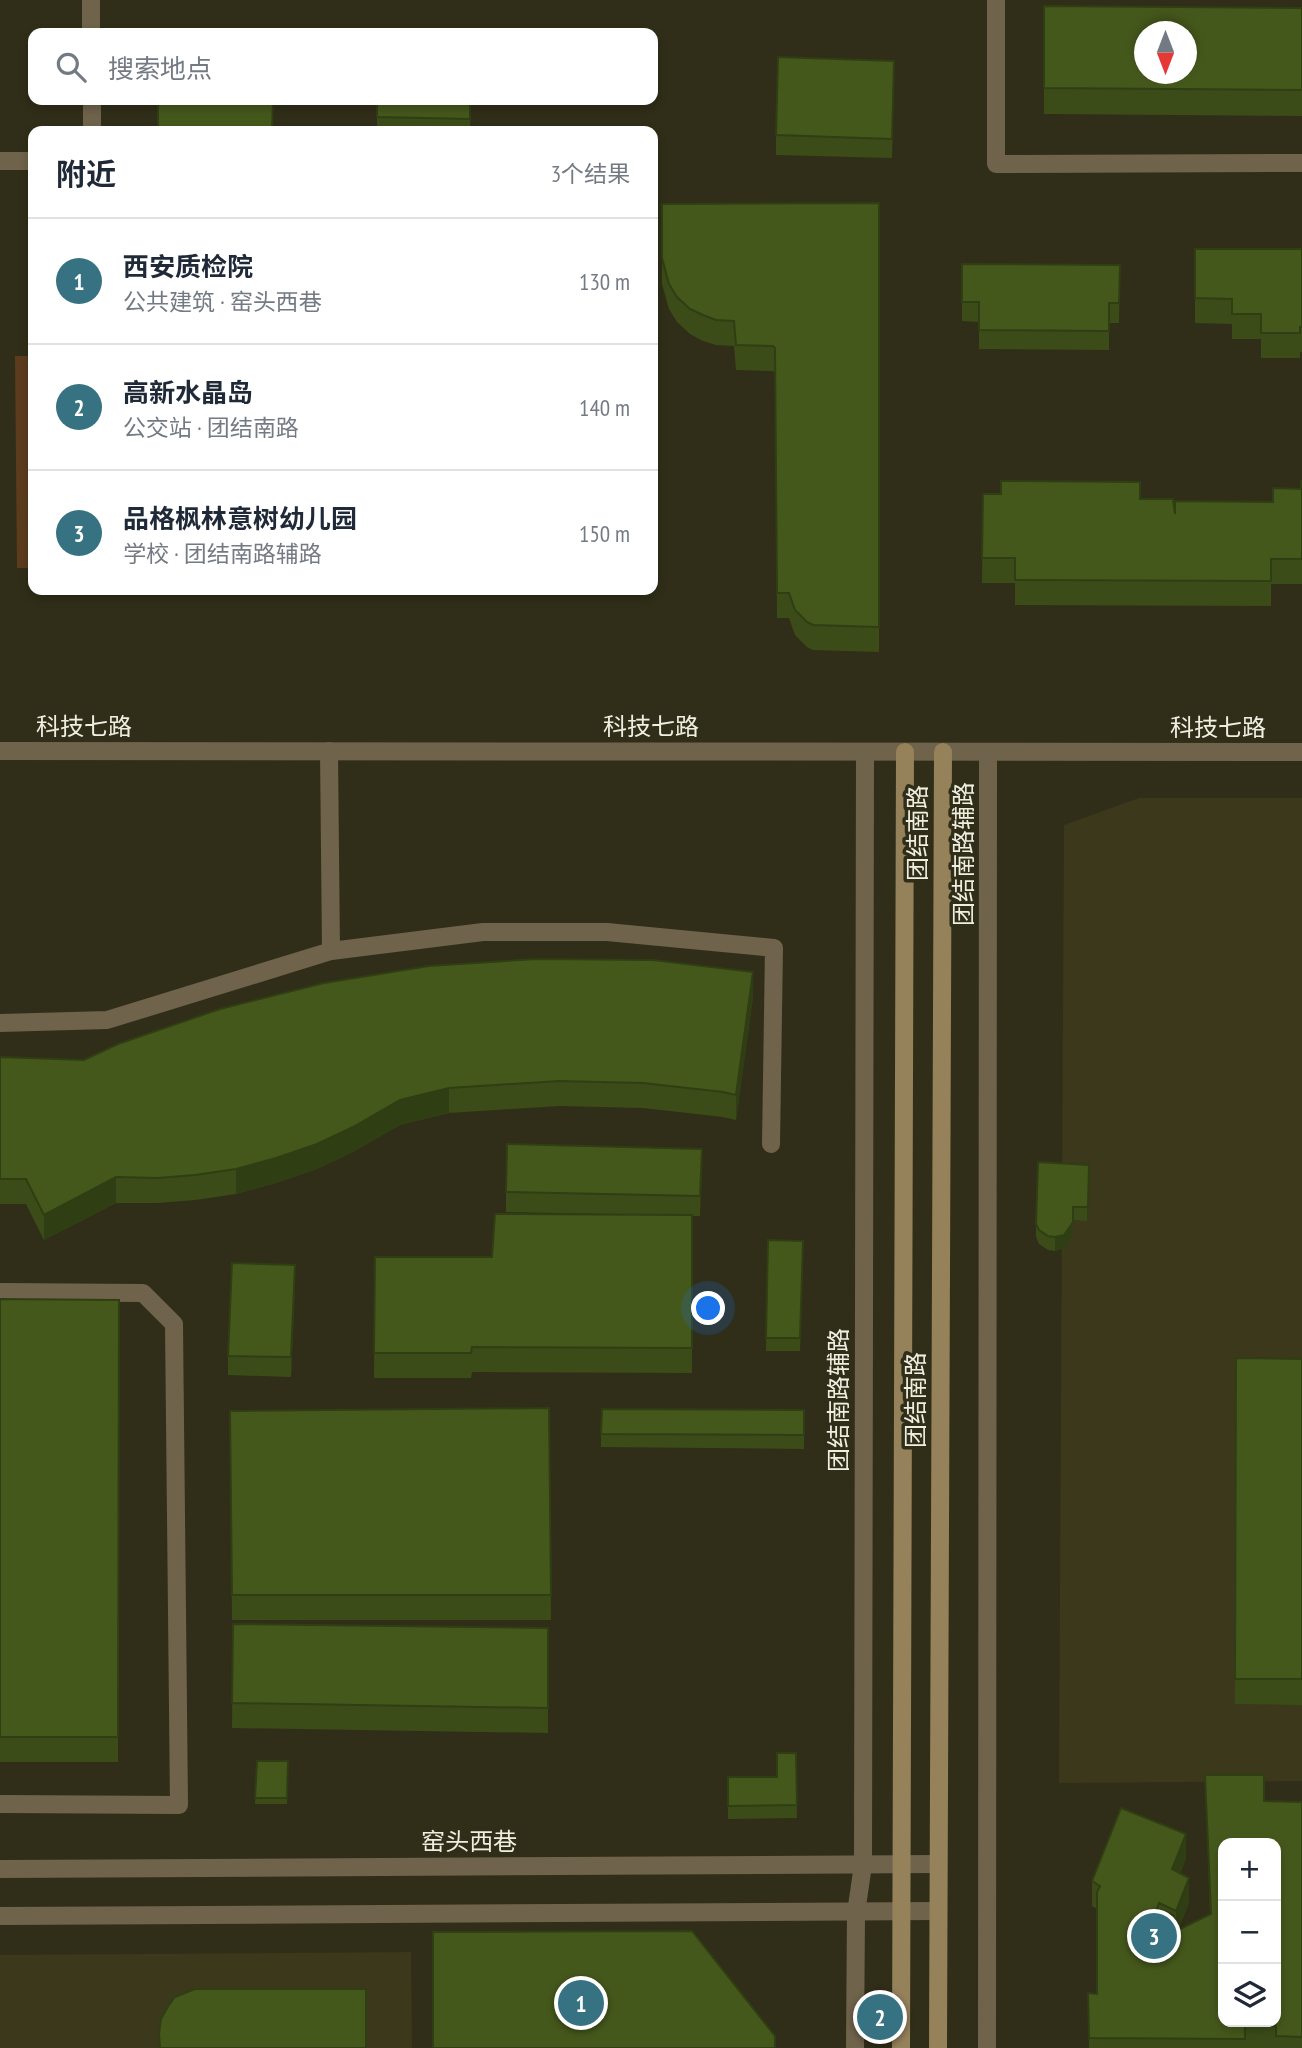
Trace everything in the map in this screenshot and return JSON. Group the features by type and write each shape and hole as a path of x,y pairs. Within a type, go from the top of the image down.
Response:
{"main road":[{"name":"团结南路","path":"901,2048 905,752"},
{"name":"团结南路","path":"938,2048 943,752"}],"street":[{"path":"91,0 91,28"},
{"path":"996,0 996,164 1302,163"},
{"path":"92,105 92,126"},
{"path":"0,161 28,161"},
{"name":"科技七路","path":"0,751 1302,752"},
{"path":"329,751 331,951"},
{"name":"团结南路辅路","path":"855,2048 856,1913 863,1865 865,752"},
{"name":"团结南路辅路","path":"987,2048 988,752"},
{"path":"0,1023 107,1020 331,951 482,932 607,932 774,948 771,1144"},
{"path":"0,1292 143,1293 174,1324 179,1805 0,1804"},
{"name":"窑头西巷","path":"0,1869 939,1864"},
{"path":"0,1916 938,1911"}],"shaded area":[{"path":"15,356 28,356 28,568 17,568"},
{"path":"1139,798 1302,798 1302,1781 1059,1783 1064,825"},
{"path":"411,1952 412,2048 0,2048 0,1955"}],"building":[{"path":"1044,6 1302,8 1302,90 1044,88"},
{"path":"778,57 894,61 892,139 776,135"},
{"path":"158,105 273,105 272,126 158,126"},
{"path":"377,105 470,105 470,119 377,117"},
{"path":"879,203 879,627 813,625 795,610 789,593 777,593 775,348 736,345 734,321 716,320 703,315 690,309 677,297 669,284 662,258 662,204"},
{"path":"1195,249 1302,249 1300,333 1261,333 1261,314 1232,314 1232,299 1195,298"},
{"path":"962,264 1120,265 1119,303 1109,303 1109,331 979,330 979,302 962,302"},
{"path":"1001,481 1140,482 1140,499 1173,499 1175,514 1175,501 1273,502 1273,488 1301,489 1302,481 1302,559 1271,559 1271,581 1015,580 1015,558 982,558 983,494 1001,494"},
{"path":"536,959 653,960 753,972 736,1095 643,1083 559,1081 449,1088 400,1100 317,1144 276,1158 236,1169 195,1175 116,1177 44,1215 26,1179 0,1179 0,1057 84,1060 118,1044 220,1009 324,983 429,966"},
{"path":"507,1144 702,1149 700,1196 506,1192"},
{"path":"1038,1162 1089,1165 1088,1205 1073,1207 1073,1222 1064,1235 1048,1236 1039,1230 1036,1224"},
{"path":"495,1214 692,1215 692,1348 472,1347 471,1353 374,1353 375,1257 492,1257"},
{"path":"768,1240 803,1241 800,1338 766,1338"},
{"path":"232,1263 295,1265 291,1357 228,1356"},
{"path":"0,1299 119,1300 118,1737 0,1737"},
{"path":"1236,1358 1302,1359 1302,1679 1235,1679"},
{"path":"549,1408 551,1595 232,1595 230,1411"},
{"path":"602,1409 804,1410 804,1435 601,1434"},
{"path":"233,1624 548,1628 548,1708 232,1703"},
{"path":"777,1753 796,1753 797,1805 728,1806 728,1777 777,1777"},
{"path":"257,1761 288,1761 287,1798 255,1798"},
{"path":"1205,1775 1264,1775 1264,1801 1302,1802 1302,2037 1276,2036 1276,2027 1281,2027 1281,1838 1218,1838 1218,2027 1245,2027 1245,2039 1089,2038 1088,1993 1097,1994 1097,1892 1100,1886 1092,1881 1121,1808 1186,1834 1172,1869 1189,1878 1176,1911 1159,1903 1157,1909 1173,1915 1178,1930 1211,1914"},
{"path":"692,1931 775,2036 775,2048 433,2048 433,1932"},
{"path":"195,1989 366,1989 366,2048 160,2048 161,2019 169,2005 175,1997"}],"place":[{"name":"品格枫林意树幼儿园","path":"1154,1936"},
{"name":"西安质检院","path":"581,2003"},
{"name":"高新水晶岛","path":"880,2017"}]}
